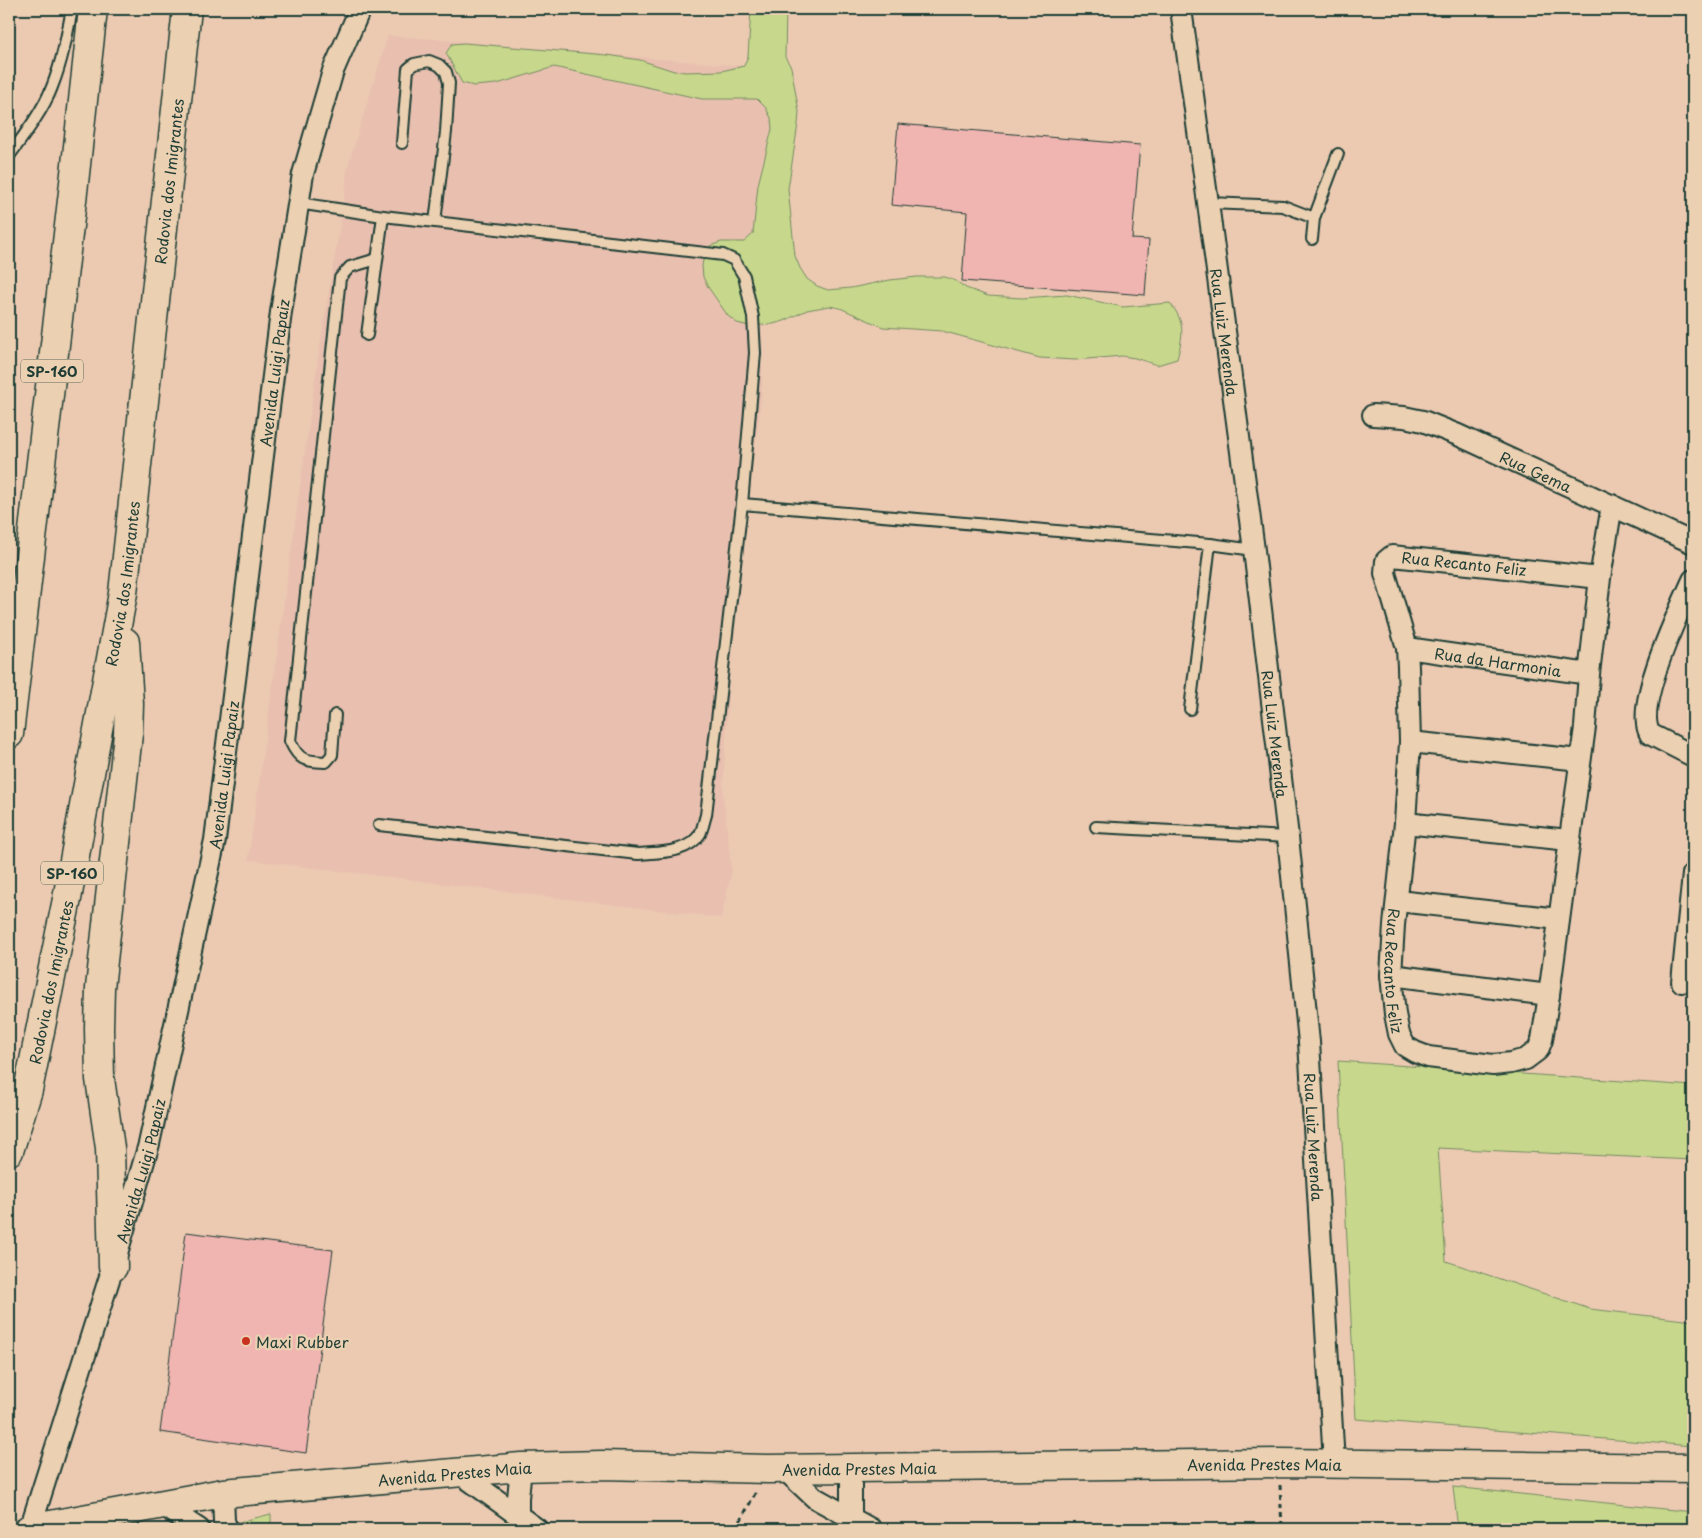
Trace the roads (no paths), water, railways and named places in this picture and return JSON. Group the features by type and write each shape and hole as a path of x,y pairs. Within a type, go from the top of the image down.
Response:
{"main road":[{"name":"SP-160","path":"9,734 93,9"},
{"name":"Rodovia dos Imigrantes","path":"9,1152 28,1090 67,899 123,593 187,9"},
{"path":"113,1267 110,1148 100,1079 99,1028 100,988 128,734 129,704 123,593"},
{"name":"Avenida Prestes Maia","path":"29,1529 223,1493 521,1467 602,1465 776,1469 1334,1463 1693,1468"}],"street":[{"name":"Avenida Luigi Papaiz","path":"29,1529 113,1267 150,1144 215,840 281,312 303,174 333,71 360,9"},
{"name":"Rua Luiz Merenda","path":"1181,9 1254,550 1288,837 1309,1042 1334,1463"},
{"name":"Rua Gema","path":"1373,415 1423,421 1458,435 1693,543"},
{"name":"Rua Recanto Feliz","path":"1600,578 1392,556 1386,562 1385,573 1407,648 1410,742 1406,823 1391,975 1399,1034 1405,1046 1428,1057 1493,1065 1511,1063 1526,1059 1538,1050 1542,1040 1570,840 1600,578 1612,505"},
{"path":"1693,580 1659,660 1645,721 1646,728 1650,734 1693,756"},
{"name":"Rua da Harmonia","path":"1407,648 1589,674"},
{"path":"1410,742 1580,760"},
{"path":"1406,823 1570,840"},
{"path":"1682,982 1693,874"},
{"path":"1398,901 1558,919"},
{"path":"1391,975 1549,995"},
{"path":"518,1516 521,1467"},
{"path":"852,1519 851,1480 854,1468"},
{"path":"776,1469 815,1498 871,1529"},
{"path":"458,1472 538,1529"},
{"path":"223,1493 224,1521 227,1529"},
{"path":"162,1504 199,1529"}],"lane":[{"path":"9,156 28,129 51,89 64,50 72,9"},
{"path":"402,143 408,69 414,64 429,61 439,65 446,72 449,84 446,132 434,222"},
{"path":"1312,239 1314,218 1338,154"},
{"path":"298,202 383,216 723,255 734,260 744,276 751,299 755,353 742,504 706,815 700,834 687,846 672,852 638,854 379,825"},
{"path":"1208,203 1283,206 1314,218"},
{"path":"367,335 383,216"},
{"path":"335,715 332,755 326,762 310,761 296,754 290,741 340,278 350,267 377,259"},
{"path":"742,504 1210,544 1254,550"},
{"path":"1190,709 1210,544"},
{"path":"1096,827 1288,837"}],"place":[{"name":"Maxi Rubber","path":"246,1341"}]}
